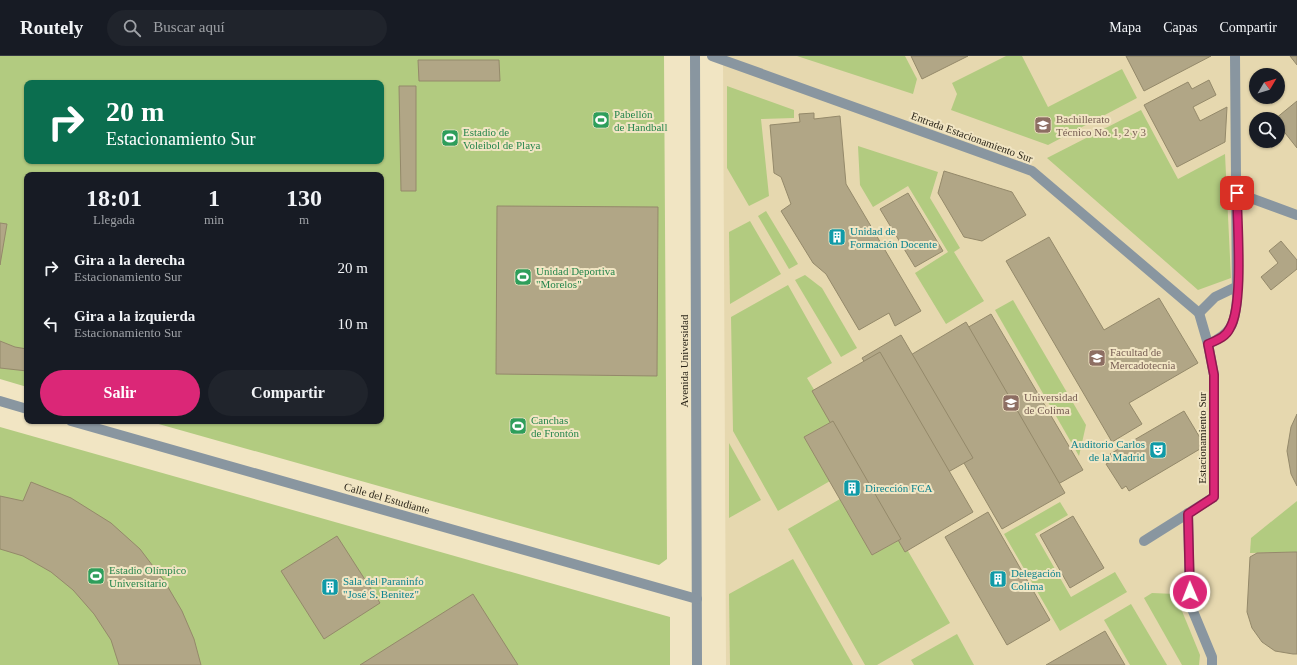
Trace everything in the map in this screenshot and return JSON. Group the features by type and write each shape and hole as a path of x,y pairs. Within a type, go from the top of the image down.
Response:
{"street":[{"name":"Avenida Universidad","path":"695,56 697,665"},
{"name":"Entrada Estacionamiento Sur","path":"712,56 1032,171 1199,313"},
{"path":"1235,56 1238,286 1236,314 1229,330 1219,339 1208,344 1199,313 1215,297 1238,286"},
{"path":"1237,193 1297,215"},
{"name":"Estacionamiento Sur","path":"1144,541 1214,497 1214,375 1208,344"},
{"path":"0,401 24,407"},
{"name":"Calle del Estudiante","path":"82,424 696,599"},
{"path":"1188,514 1190,604 1212,657 1212,665"}],"shaded area":[{"name":"Universidad de Colima","path":"723,56 1297,56 1297,665 726,665"}],"green space":[{"name":"Unidad Deportiva \"Morelos\"","path":"0,56 664,56 667,559 659,565 159,424 384,424 384,172 24,172 24,386 0,379"},
{"path":"797,56 905,56 917,79 913,94"},
{"path":"1006,56 1022,56 1048,107 1122,69 1137,98 1048,145 951,110 957,94 952,83"},
{"path":"727,86 794,110 794,118 761,119 769,196 749,206 727,168"},
{"path":"1141,110 1178,179 1225,154 1231,278 1198,290 1047,158"},
{"path":"858,146 938,172 930,198 960,248 954,252 984,301 946,324 915,273 948,252 908,186 873,207 860,185"},
{"path":"766,211 798,264 789,269 758,216"},
{"path":"750,221 781,274 730,304 729,232"},
{"path":"805,275 822,288 857,348 841,357 795,280"},
{"path":"788,285 832,363 807,378 833,421 804,437 830,481 778,511 733,431 731,317"},
{"path":"1013,300 1086,425 1079,456 995,310"},
{"path":"0,427 670,617 670,665 0,665"},
{"path":"729,443 761,500 729,518"},
{"path":"840,499 872,555 901,539 950,623 877,665 865,665 788,529"},
{"path":"1297,501 1297,552 1250,553 1251,538"},
{"path":"1060,502 1068,515 1035,534 1071,597 1115,572 1127,592 1060,631 1004,534"},
{"path":"793,559 853,665 730,665 729,594"},
{"path":"1152,593 1175,594 1200,655 1199,665 1182,665 1144,598"},
{"path":"1131,604 1167,665 1130,665 1104,620"},
{"path":"957,634 974,665 914,665 911,660"}],"building":[{"path":"911,56 968,56 922,79"},
{"path":"1126,56 1211,56 1144,91"},
{"path":"1290,56 1297,56 1297,65"},
{"path":"418,60 499,60 500,81 419,81"},
{"path":"1209,80 1216,95 1193,107 1200,121 1227,107 1225,142 1177,167 1144,105 1188,82 1192,89"},
{"path":"399,86 416,86 416,191 401,191"},
{"path":"1297,101 1297,148 1285,133 1285,112 1284,112"},
{"name":"Unidad de Formación Docente","path":"814,113 814,119 840,116 846,184 921,311 895,326 889,313 859,330 826,274 813,263 781,211 791,204 781,177 774,173 770,125 800,122 799,114"},
{"path":"944,171 1012,192 1026,215 982,241 964,237 938,193"},
{"path":"908,193 943,251 915,267 880,209"},
{"path":"497,206 658,207 657,376 496,374"},
{"path":"0,223 7,224 0,265"},
{"path":"1049,237 1104,330 1159,298 1198,363 1129,403 1142,424 1112,442 1006,261"},
{"path":"1281,241 1297,260 1297,269 1271,290 1261,277 1278,263 1269,251"},
{"path":"991,314 1083,470 1044,492 953,336"},
{"path":"966,322 1065,493 1002,529 904,359"},
{"path":"901,335 973,458 934,480 862,358"},
{"path":"0,341 15,347 24,348 24,371 0,368"},
{"path":"880,352 973,512 905,552 812,391"},
{"name":"Auditorio Carlos de la Madrid","path":"1184,411 1205,446 1129,491 1126,486 1122,489 1106,464 1114,460 1110,454"},
{"path":"1297,414 1297,486 1291,474 1287,451 1291,427"},
{"name":"Dirección FCA","path":"833,421 901,539 872,555 804,437"},
{"path":"31,482 71,498 111,523 140,549 165,582 182,611 194,639 201,665 119,665 111,640 94,614 73,590 51,572 23,556 0,549 0,496 23,501"},
{"name":"Delegación Colima","path":"988,512 1050,620 1007,645 945,537"},
{"path":"1073,516 1104,568 1070,588 1040,535"},
{"name":"Sala del Paraninfo \"José S. Benitez\"","path":"337,536 380,603 324,639 281,571"},
{"path":"1297,552 1297,654 1293,654 1275,651 1262,642 1252,628 1247,612 1250,557 1257,553"},
{"path":"473,594 518,665 360,665 398,641"},
{"path":"1105,631 1125,665 1046,665"}],"place":[{"name":"Pabellón de Handball","path":"601,120"},
{"name":"Bachillerato Técnico No. 1, 2 y 3","path":"1043,125"},
{"name":"Estadio de Voleibol de Playa","path":"450,138"},
{"name":"Unidad de Formación Docente","path":"837,237"},
{"name":"Unidad Deportiva \"Morelos\"","path":"523,277"},
{"name":"Facultad de Mercadotecnia","path":"1097,358"},
{"name":"Universidad de Colima","path":"1011,403"},
{"name":"Canchas de Frontón","path":"518,426"},
{"name":"Auditorio Carlos de la Madrid","path":"1158,450"},
{"name":"Dirección FCA","path":"852,488"},
{"name":"Estadio Olímpico Universitario","path":"96,576"},
{"name":"Delegación Colima","path":"998,579"},
{"name":"Sala del Paraninfo \"José S. Benitez\"","path":"330,587"}],"route":[{"path":"1190,592 1188,514 1214,497 1214,375 1208,344 1219,339 1229,330 1233,324 1236,314 1238,286 1237,193"}]}
